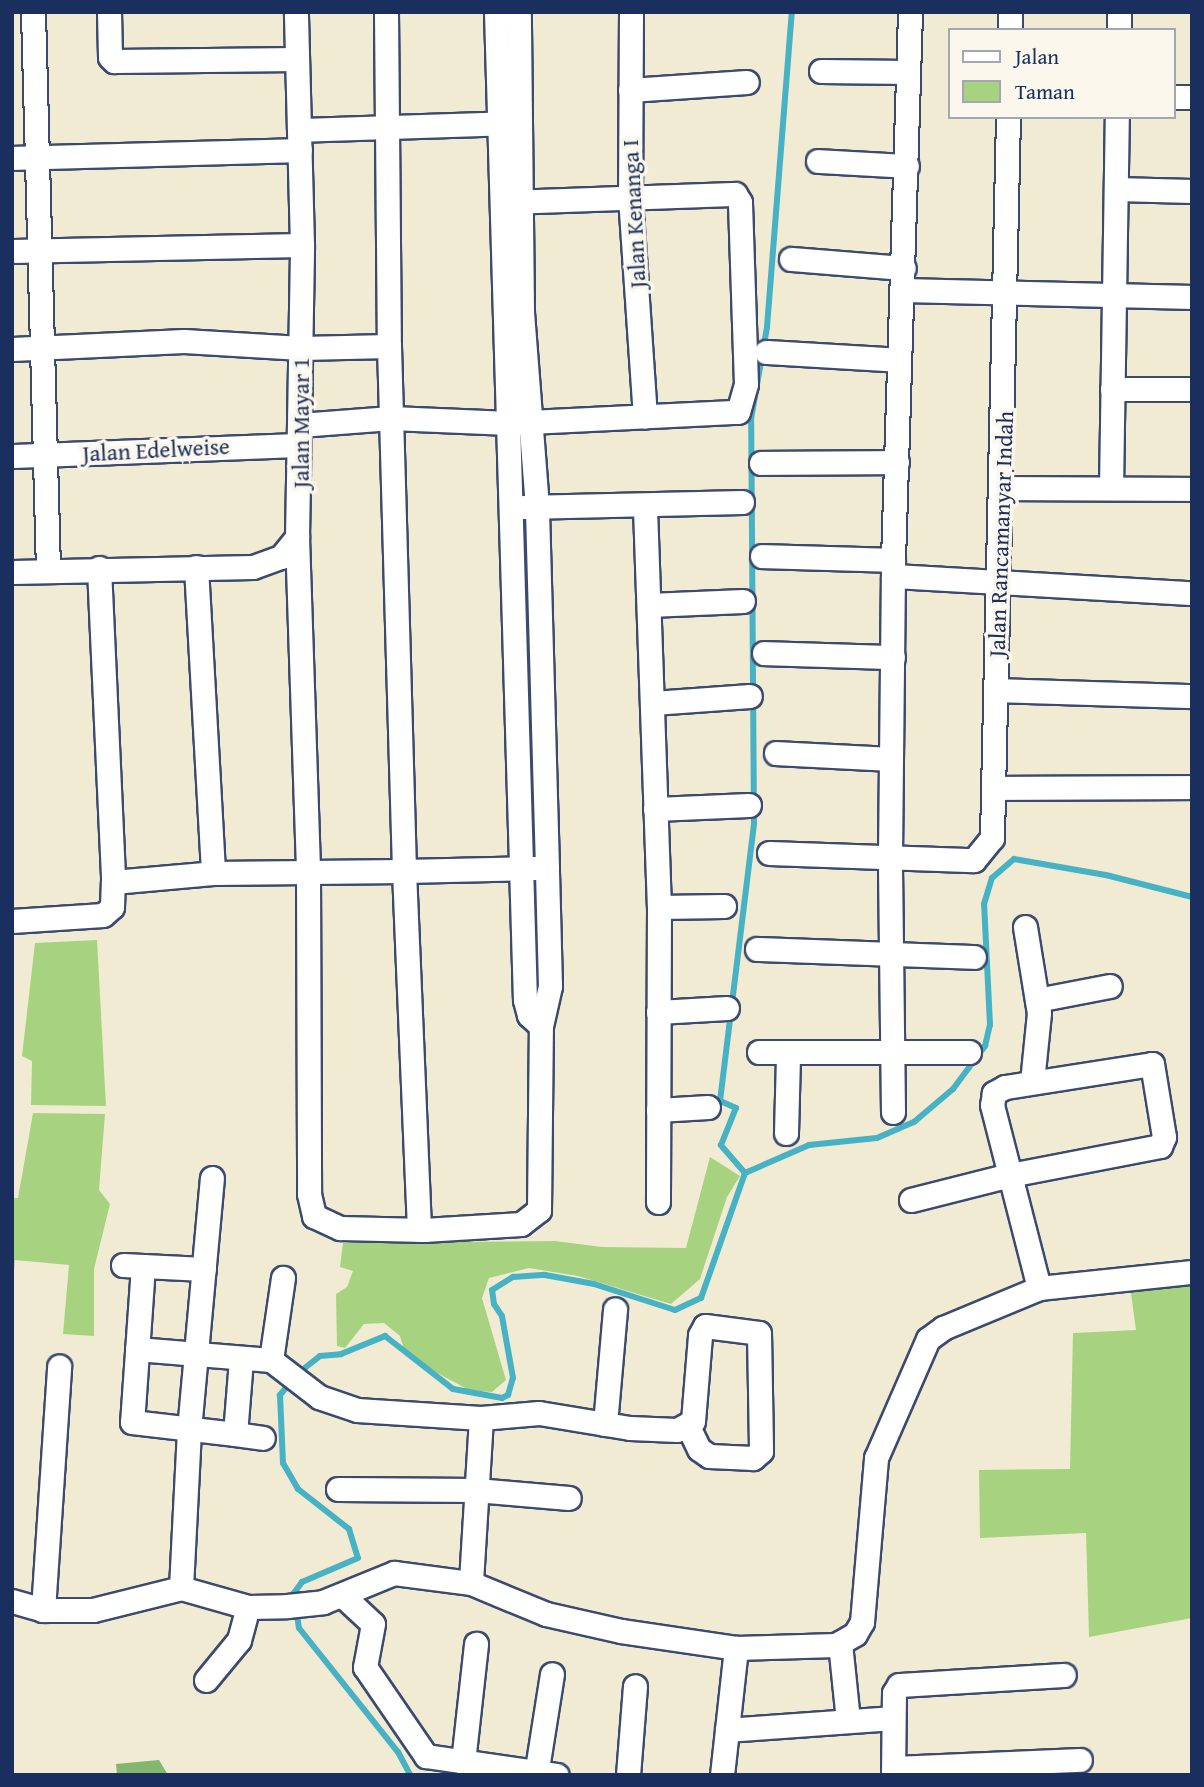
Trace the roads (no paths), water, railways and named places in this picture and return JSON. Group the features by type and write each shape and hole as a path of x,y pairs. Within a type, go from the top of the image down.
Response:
{"street":[{"path":"33,12 48,570"},
{"path":"109,12 110,57 114,61 297,59"},
{"name":"Jalan Mayar 1","path":"296,12 302,245 297,537 308,873 309,1195 314,1216 340,1228 419,1230"},
{"path":"386,12 389,346 404,871 419,1230 521,1224 539,1210 541,1026 550,986 537,507 520,422"},
{"path":"496,12 508,123 510,202 522,312 520,422 510,508 525,1000 529,1015 541,1026"},
{"path":"508,123 519,12"},
{"name":"Jalan Kenanga I","path":"631,12 630,197 645,416"},
{"path":"894,1112 890,759 893,568 904,279 910,12"},
{"path":"821,71 908,72"},
{"path":"630,90 747,82"},
{"name":"Jalan Rancamanyar Indah","path":"890,856 974,860 992,838 1003,488 1008,119"},
{"path":"1111,488 1117,119"},
{"path":"12,158 299,140 389,130 508,123"},
{"path":"818,161 907,166"},
{"path":"1116,189 1192,191"},
{"name":"Jalan Edelweise","path":"12,456 300,435 391,418 520,422 727,415 738,412 744,402 740,202 735,194 724,191 630,197"},
{"path":"510,202 630,197"},
{"path":"12,251 302,245"},
{"path":"791,259 1007,295 1192,297"},
{"path":"12,349 184,341 301,348 389,346"},
{"path":"766,352 899,360"},
{"path":"1112,389 1192,389"},
{"path":"761,463 897,462"},
{"path":"1003,488 1192,489"},
{"path":"510,508 645,508 742,502"},
{"path":"645,508 659,907 658,1202"},
{"path":"12,572 267,565 281,557 297,537"},
{"path":"762,556 893,568 1000,583 1192,593"},
{"path":"12,921 103,915 112,907 99,568"},
{"path":"196,568 213,873"},
{"path":"649,605 743,601"},
{"path":"764,653 893,657"},
{"path":"997,690 1192,696"},
{"path":"653,703 750,696"},
{"path":"776,753 890,759"},
{"path":"994,788 1192,787"},
{"path":"655,809 749,804"},
{"path":"769,853 890,856"},
{"path":"113,881 213,873 547,868"},
{"path":"659,907 724,906"},
{"path":"1025,927 1037,1000 1032,1082"},
{"path":"757,949 974,957"},
{"path":"1037,1000 1110,986"},
{"path":"659,1012 727,1008"},
{"path":"759,1052 788,1055 893,1050 969,1052"},
{"path":"786,1133 788,1055"},
{"path":"911,1200 1010,1175 1163,1143 1152,1064 1032,1082 994,1093 992,1105 1010,1175 1039,1288"},
{"path":"658,1110 708,1107"},
{"path":"181,1588 189,1430 212,1178"},
{"path":"204,1269 133,1266 137,1349 121,1421 263,1438"},
{"path":"12,1601 43,1610 93,1609 181,1588 248,1607 287,1606 311,1604 342,1595 394,1573 471,1583 545,1614 621,1631 736,1647 839,1643 855,1634 867,1603 876,1458 928,1339 943,1328 1039,1288 1192,1272"},
{"path":"278,1364 283,1278"},
{"path":"605,1424 615,1310"},
{"path":"137,1349 278,1364 308,1390 357,1410 481,1418 539,1413 656,1430 688,1426 693,1421 700,1335 705,1326 759,1333 761,1451 753,1458 709,1457 699,1449 688,1426"},
{"path":"235,1434 242,1360"},
{"path":"43,1610 59,1367"},
{"path":"471,1583 481,1418"},
{"path":"338,1489 476,1490 569,1498"},
{"path":"342,1595 373,1623 365,1667 426,1756 543,1774 552,1675"},
{"path":"206,1680 239,1640 248,1607"},
{"path":"839,1643 848,1721"},
{"path":"463,1762 476,1644"},
{"path":"722,1775 736,1647"},
{"path":"1064,1675 899,1685 894,1688 893,1772 1080,1760"},
{"path":"628,1775 635,1686"},
{"path":"727,1730 893,1718"}],"waterway":[{"path":"745,1173 721,1145 736,1108 720,1101 754,823 751,419 767,327 792,12"},
{"path":"297,1374 320,1356 341,1354 385,1336 453,1389 502,1398 508,1395 513,1378 502,1316 494,1304 492,1290 513,1277 545,1275 594,1284 675,1310 701,1298 745,1173 809,1145 877,1138 914,1122 953,1089 985,1046 990,1025 984,904 992,878 1014,859 1106,875 1192,897"},
{"path":"290,1383 280,1395 283,1463 298,1489 349,1529 358,1558 302,1582 294,1593 299,1628 398,1752 410,1775"}]}
